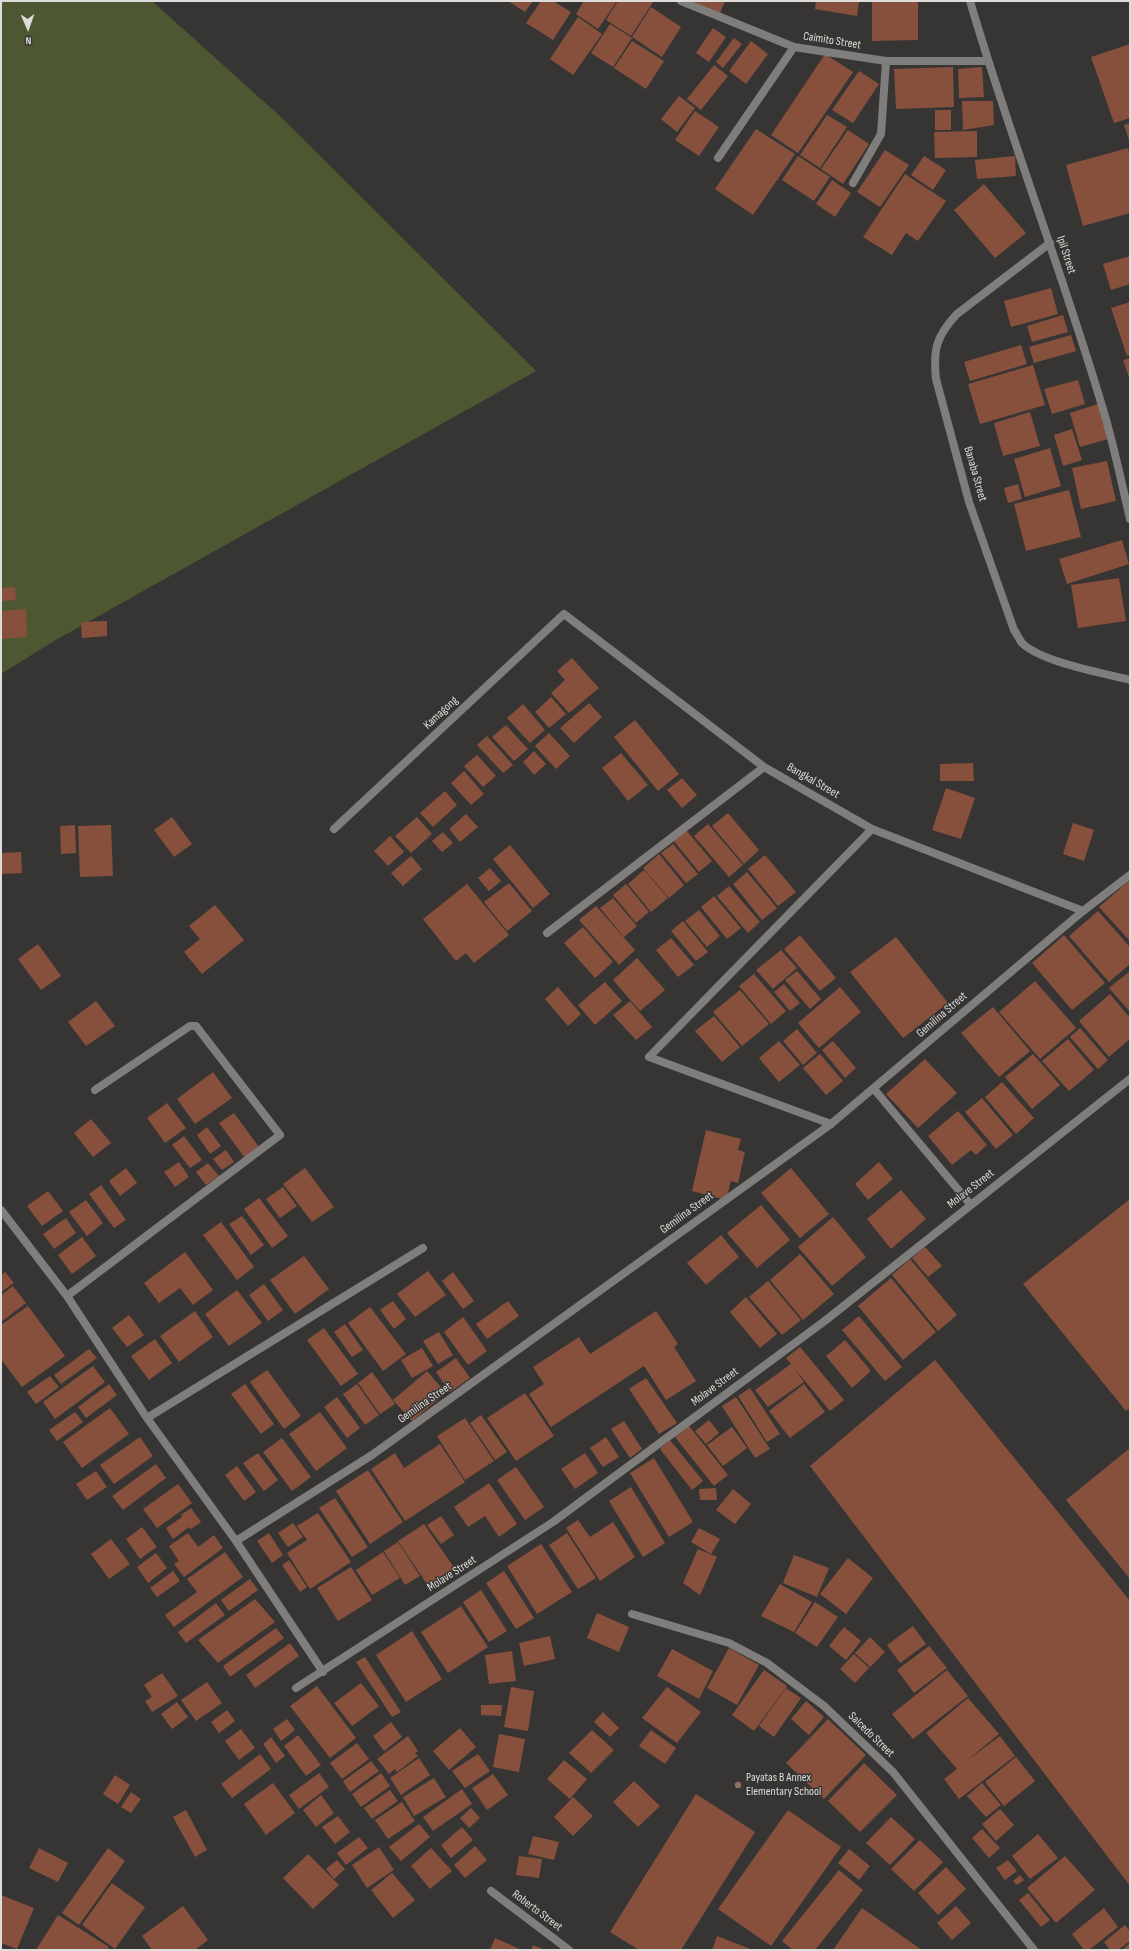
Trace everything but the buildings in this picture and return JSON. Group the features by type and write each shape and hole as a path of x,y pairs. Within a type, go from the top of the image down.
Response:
{"street":[{"name":"Caimito Street","path":"681,1 794,47 886,61 988,61"},
{"name":"Ipil Street","path":"970,1 988,61 1050,243 1105,417 1130,519"},
{"path":"718,158 794,47"},
{"path":"853,183 881,134 886,61"},
{"name":"Banaba Street","path":"1050,243 957,314 944,328 938,341 934,359 936,379 970,502 1014,630 1022,643 1034,651 1052,659 1130,680"},
{"name":"Bangkal Street","path":"564,614 764,767 872,829 1083,911"},
{"name":"Kamagong","path":"334,829 564,614"},
{"path":"547,934 764,767"},
{"path":"832,1124 649,1057 872,829"},
{"name":"Gemilina Street","path":"236,1541 372,1455 832,1124 1083,911 1130,875"},
{"path":"67,1296 280,1135 196,1026 190,1026 95,1090"},
{"name":"Molave Street","path":"296,1688 324,1672 553,1522 826,1320 1130,1079"},
{"path":"874,1089 971,1205"},
{"path":"1,1210 67,1296 147,1418 236,1541 324,1672"},
{"path":"147,1418 423,1248"},
{"name":"Salcedo Street","path":"632,1614 729,1643 767,1663 824,1706 892,1772 1034,1950"},
{"name":"Roberto Street","path":"491,1891 569,1950"}],"green space":[{"path":"1,1 152,1 282,118 536,371 54,641 1,674"}],"place":[{"name":"Payatas B Annex Elementary School","path":"738,1785"}]}
